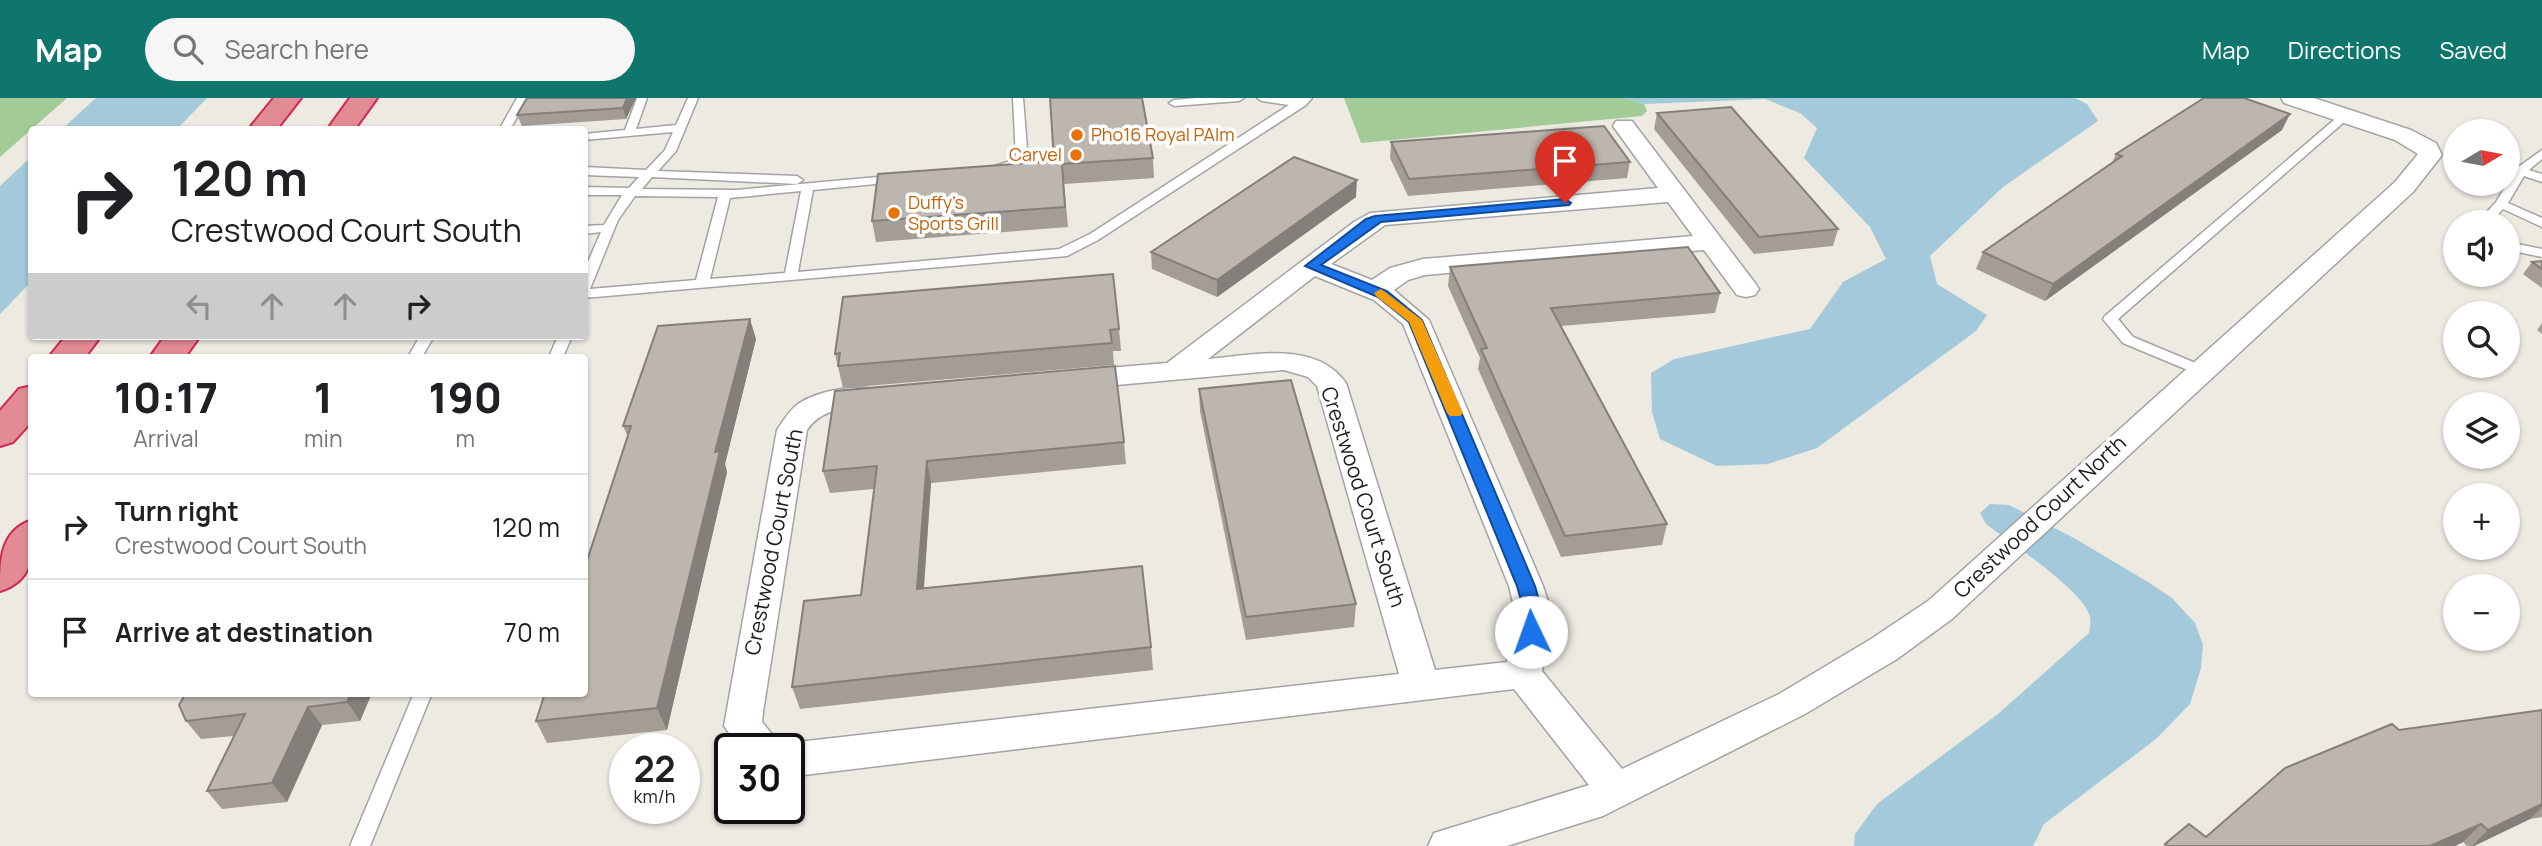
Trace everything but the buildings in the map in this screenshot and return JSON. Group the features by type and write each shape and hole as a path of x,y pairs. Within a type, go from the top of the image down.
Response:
{"highway":[{"path":"264,126 288,98"},
{"path":"343,126 364,98"},
{"path":"69,354 81,340"},
{"path":"169,354 180,340"},
{"path":"0,434 28,402"},
{"path":"0,576 28,539"}],"street":[{"name":"Crestwood Court North","path":"1468,844 1589,804 1792,704 1884,649 1940,610 2200,370 2404,187 2430,155 2428,148 2403,135 2292,98"},
{"path":"1624,126 1746,289"},
{"path":"1176,370 1379,218 1675,194"},
{"path":"1375,291 1399,274 1423,267 1711,242"},
{"path":"1312,266 1375,291 1396,303 1415,320 1526,586 1533,611 1523,674 1616,790"},
{"name":"Crestwood Court South","path":"1038,383 1285,361 1318,371 1331,383 1421,685"},
{"name":"Crestwood Court South","path":"749,733 743,726 744,712 792,430 806,410 817,404 900,395"},
{"path":"805,759 1523,674"}],"lane":[{"path":"629,133 642,98"},
{"path":"588,278 608,228 621,205 670,151 693,98"},
{"path":"988,172 1011,167 1021,161 1018,98"},
{"path":"1174,103 1239,98"},
{"path":"1262,98 1305,101"},
{"path":"507,126 525,99"},
{"path":"588,294 1062,253 1094,237 1305,101"},
{"path":"2200,370 2128,340 2109,319 2345,116"},
{"path":"588,137 681,128"},
{"path":"2495,210 2521,171 2542,153"},
{"path":"588,171 773,180 873,180"},
{"path":"2521,171 2542,177"},
{"path":"588,191 725,194 911,177"},
{"path":"791,275 808,187"},
{"path":"702,283 725,194"},
{"path":"2501,204 2542,223"},
{"path":"588,230 608,228"},
{"path":"2520,248 2542,253"},
{"path":"360,846 421,697"}],"green space":[{"path":"0,98 67,98 35,126 28,126 28,132 0,157"},
{"path":"1344,98 1624,98 1644,104 1647,111 1642,116 1361,143"}],"water":[{"path":"96,98 207,98 180,126 65,126"},
{"path":"1624,98 2075,98 2087,104 2098,121 2003,187 1930,256 1937,284 1987,315 1976,331 1817,448 1768,464 1717,466 1660,439 1652,412 1651,373 1674,359 1810,329 1843,282 1886,259 1870,227 1804,158 1817,128 1800,113 1765,99 1644,104"},
{"path":"28,160 28,285 0,314 0,186"},
{"path":"1990,504 2009,505 2074,538 2172,598 2195,623 2203,645 2201,668 2190,704 2156,739 2044,824 2033,846 1854,846 1855,834 1877,804 1998,714 2089,633 2090,617 2075,594 1986,524 1980,513"}],"slow traffic":[{"path":"1381,293 1415,320 1455,413"}],"place":[{"name":"Pho16 Royal PAlm","path":"1077,135"},
{"name":"Carvel","path":"1076,155"},
{"name":"Duffy's Sports Grill","path":"894,213"}],"route":[{"path":"1531,632 1533,611 1526,586 1415,320 1382,294 1312,266 1379,218 1565,203"}]}
